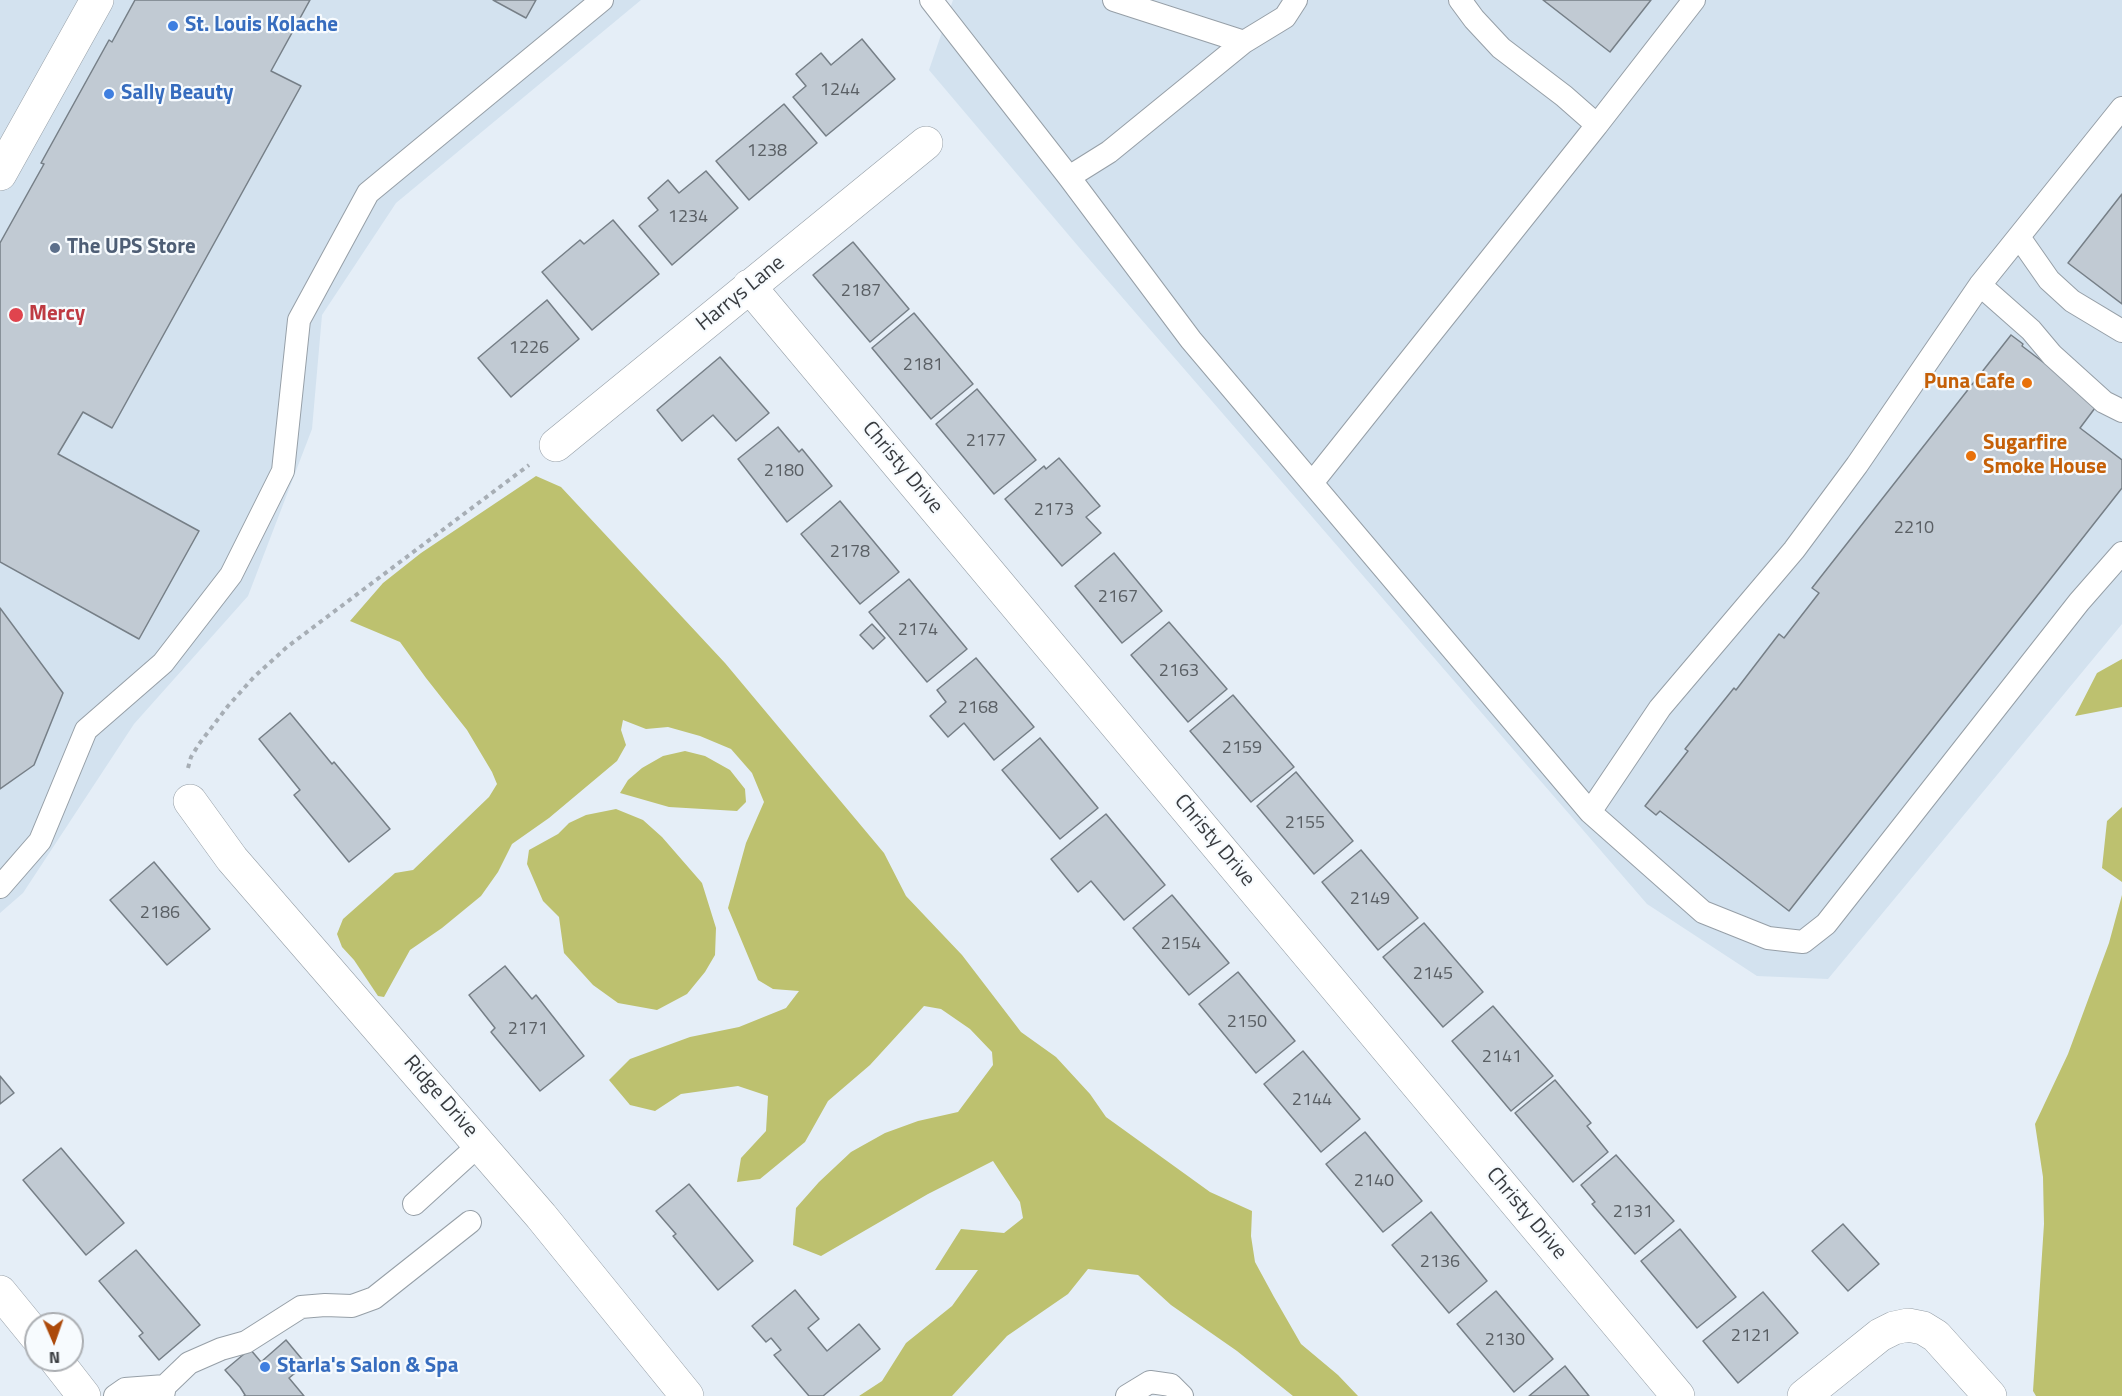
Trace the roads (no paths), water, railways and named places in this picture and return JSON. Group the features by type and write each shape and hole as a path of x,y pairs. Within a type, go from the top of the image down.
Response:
{"street":[{"path":"0,174 97,0"},
{"name":"Harrys Lane","path":"556,444 926,143"},
{"name":"Christy Drive","path":"749,286 1678,1396"},
{"name":"Ridge Drive","path":"190,801 232,859 542,1216 687,1396"},
{"path":"0,1292 24,1321"},
{"path":"1804,1396 1880,1335 1894,1328 1908,1325 1923,1328 1936,1336 1990,1396"},
{"path":"65,1372 84,1396"}],"lane":[{"path":"0,887 40,841 86,730 163,663 231,575 284,471 299,320 368,193 602,0"},
{"path":"931,0 1069,177 1191,340 1590,812 1704,912 1768,938 1803,942 1826,924 2079,602 2122,553"},
{"path":"1114,0 1244,42"},
{"path":"1069,177 1109,152 1244,42 1285,17 1296,0"},
{"path":"1460,0 1501,48 1564,96 1597,125"},
{"path":"1312,483 1694,0"},
{"path":"1590,812 1660,708 1794,550 1857,465 1980,285 2122,108"},
{"path":"2019,237 2049,280 2072,301 2122,331"},
{"path":"1980,285 2031,330 2052,355 2077,379 2104,402 2122,411"},
{"path":"414,1204 480,1144"},
{"path":"115,1396 125,1389 164,1391 189,1363 221,1349 246,1342 301,1307 352,1306 374,1298 470,1222"},
{"path":"1127,1396 1150,1382 1171,1385 1182,1396"}],"place":[{"name":"St. Louis Kolache","path":"173,26"},
{"name":"Sally Beauty","path":"109,94"},
{"name":"The UPS Store","path":"55,248"},
{"name":"Mercy","path":"16,315"},
{"name":"Puna Cafe","path":"2027,383"},
{"name":"Sugarfire Smoke House","path":"1971,456"},
{"name":"Starla's Salon & Spa","path":"265,1367"}]}
